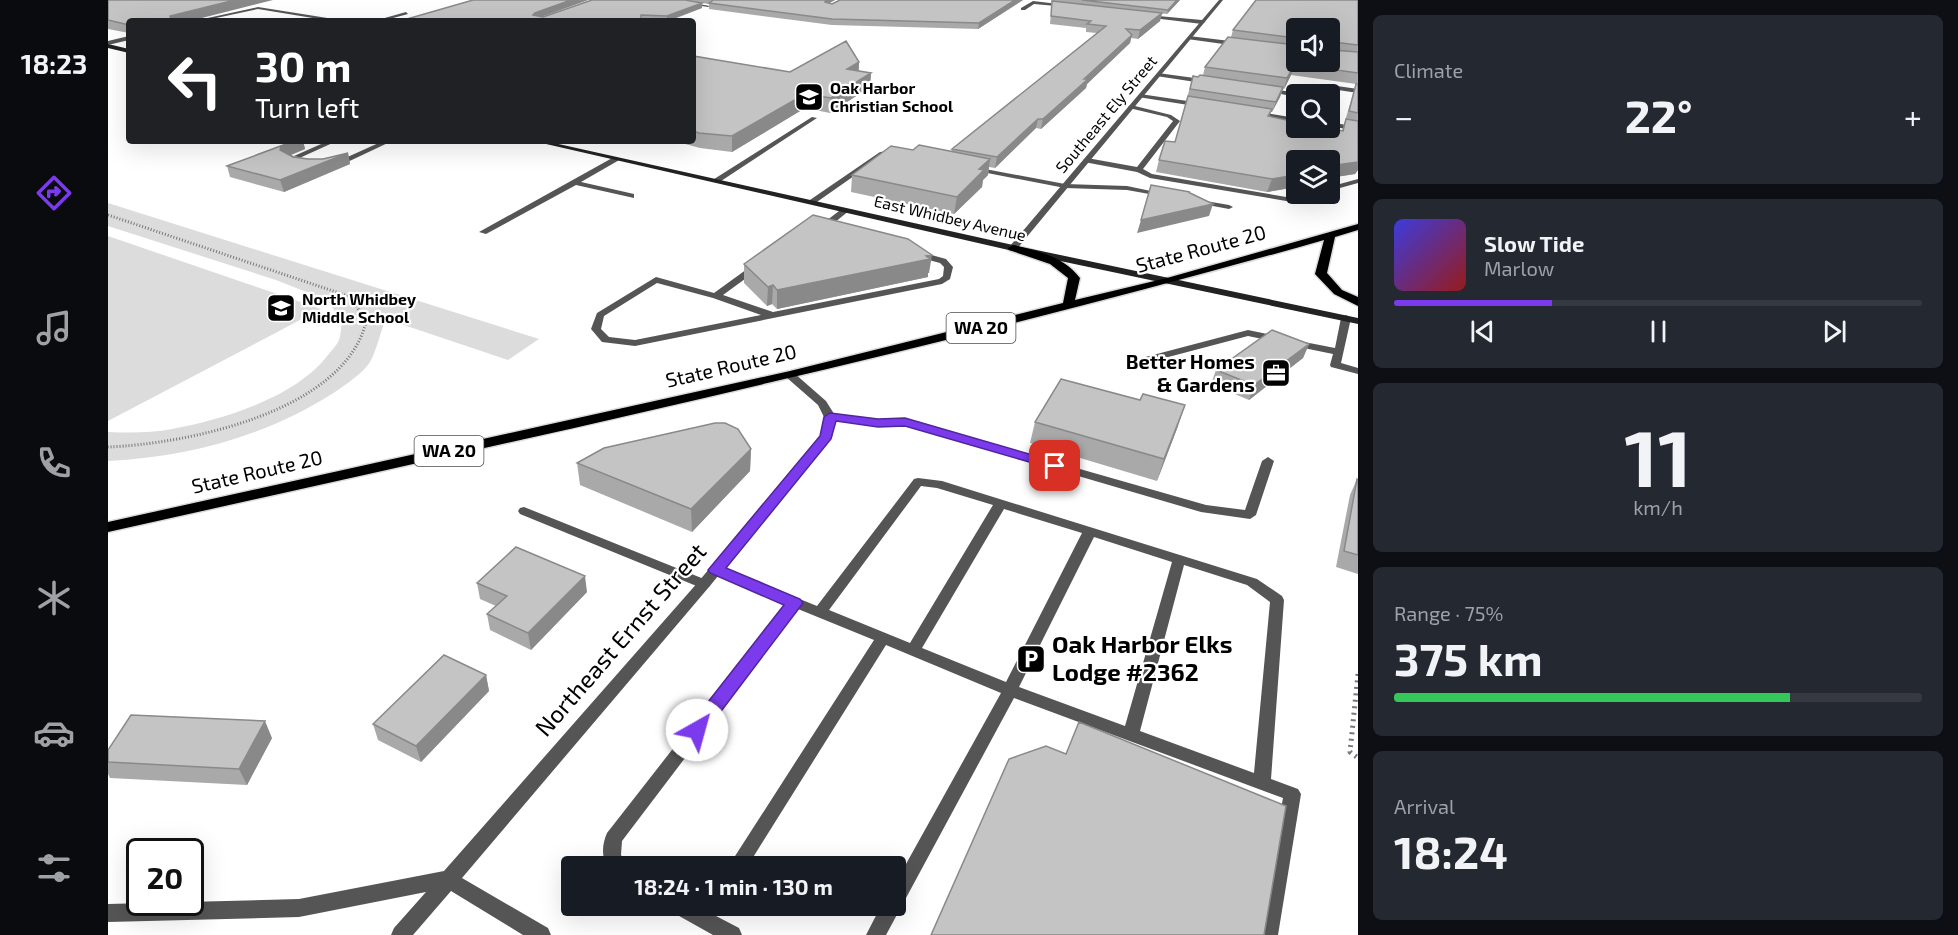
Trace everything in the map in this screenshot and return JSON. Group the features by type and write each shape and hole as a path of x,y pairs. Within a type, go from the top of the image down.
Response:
{"main road":[{"name":"State Route 20","path":"108,527 790,375 1171,280 1358,227"},
{"path":"1330,235 1321,274 1338,292 1358,302"},
{"path":"1013,248 1046,257 1066,267 1074,278 1068,306"}],"street":[{"path":"664,0 708,6"},
{"name":"Southeast Ely Street","path":"1013,248 1221,0"},
{"path":"1023,9 1033,2 1078,8"},
{"path":"210,18 258,8 321,18"},
{"path":"386,18 406,12"},
{"path":"1134,14 1202,22"},
{"path":"1189,38 1248,46"},
{"path":"108,45 126,39"},
{"path":"108,45 126,50"},
{"path":"1158,75 1215,83"},
{"path":"1340,88 1358,91"},
{"path":"1261,89 1286,93"},
{"path":"1140,96 1207,106"},
{"path":"1131,107 1169,116 1177,121 1139,170"},
{"path":"1240,111 1286,118"},
{"path":"715,181 814,118"},
{"path":"1340,126 1358,129"},
{"path":"303,164 289,160 327,144"},
{"path":"329,167 381,144"},
{"name":"East Whidbey Avenue","path":"550,144 1013,248 1358,321"},
{"path":"811,202 882,153 897,153"},
{"path":"483,232 617,159"},
{"path":"1087,160 1139,170 1150,176 1286,199"},
{"path":"964,166 1065,186 1127,188 1172,196"},
{"path":"1340,186 1358,181"},
{"path":"574,182 631,196"},
{"path":"1184,198 1229,207"},
{"path":"823,229 846,210"},
{"path":"810,227 834,232"},
{"path":"771,315 716,296 656,280 600,315 596,329 606,340 635,343 942,281 947,277 949,267 943,261 910,252"},
{"path":"716,296 763,261"},
{"path":"1346,318 1335,365 1358,371"},
{"path":"1138,362 1248,333 1339,352"},
{"path":"790,375 822,403 830,417 878,423 905,422 1205,509 1250,515 1268,461"},
{"name":"Northeast Ernst Street","path":"401,935 716,570 826,437 830,417"},
{"path":"819,613 918,482 938,484 1252,582 1277,600 1262,783"},
{"path":"912,651 1001,503"},
{"path":"524,511 704,584"},
{"path":"906,881 1010,690 1090,531"},
{"path":"1131,735 1179,559"},
{"path":"716,570 1010,690 1292,794 1268,935"},
{"path":"612,856 613,839 795,603"},
{"path":"744,856 884,639"},
{"path":"108,913 299,908 448,879 541,935"},
{"path":"711,916 732,935"},
{"path":"876,935 886,916"}],"path":[{"path":"108,215 351,297 366,322 359,346 334,372 308,392 266,414 228,429 179,440 136,447 108,447"},
{"path":"1358,674 1350,752 1358,758"}],"shaded area":[{"path":"108,203 539,339 508,360 386,319 370,362 358,375 335,392 282,421 226,442 197,449 168,455 108,461 108,432 148,432 213,420 257,404 297,383 314,370 336,346 342,322 327,300 276,280 108,226"},
{"path":"108,236 321,309 108,421"}],"building":[{"path":"108,0 235,0 170,16 170,18 126,18 126,24 108,20"},
{"path":"473,0 571,0 533,15 543,17 592,0 685,0 702,3 667,16 641,15 641,18 410,18"},
{"path":"712,0 826,0 825,2 832,4 840,0 1015,0 979,23 832,19 709,3"},
{"path":"1082,0 1177,0 1168,10"},
{"path":"1256,0 1358,0 1358,45 1340,43 1340,18 1286,18 1286,37 1233,30"},
{"path":"1052,1 1162,13 1140,30 1126,29 1132,35 1084,79 1088,79 1043,119 1038,119 997,157 952,149 1106,26 1087,24 1091,21 1051,16"},
{"path":"1228,37 1286,44 1286,72 1290,72 1287,78 1205,67"},
{"path":"846,41 859,62 847,69 871,73 831,98 805,94 732,136 696,132 696,56 790,72"},
{"path":"1340,51 1358,52 1358,73 1340,70"},
{"path":"1200,75 1283,87 1276,102 1190,89 1193,76"},
{"path":"1356,84 1358,84 1358,113 1349,111"},
{"path":"1188,96 1272,109 1268,116 1286,120 1286,138 1340,138 1340,130 1343,131 1346,119 1358,121 1358,162 1340,164 1340,150 1286,150 1286,177 1272,179 1159,160 1165,141 1175,142"},
{"path":"287,144 280,150 293,157 323,159 348,153 280,180 227,166"},
{"path":"919,145 990,159 979,169 984,170 957,197 852,175 891,146 913,150"},
{"path":"1151,185 1190,192 1188,192 1213,204 1141,220"},
{"path":"813,215 908,239 932,255 926,256 930,259 777,290 773,285 768,287 744,264"},
{"path":"1272,330 1309,344 1254,385 1216,370"},
{"path":"1061,379 1140,400 1143,394 1185,405 1164,459 1035,422"},
{"path":"715,423 725,423 738,429 751,449 691,509 577,463 604,448"},
{"path":"1358,480 1358,555 1344,551"},
{"path":"516,547 585,576 528,633 487,614 507,596 477,583"},
{"path":"444,655 486,675 416,746 373,724"},
{"path":"131,715 265,721 239,769 108,762 108,750"},
{"path":"1079,722 1286,806 1264,935 931,935 1009,759 1046,746 1066,754"}],"place":[{"name":"Oak Harbor Christian School","path":"809,97"},
{"name":"North Whidbey Middle School","path":"281,308"},
{"name":"Better Homes & Gardens","path":"1276,373"},
{"name":"Oak Harbor Elks Lodge #2362","path":"1031,659"}],"route":[{"path":"697,730 795,603 716,570 826,437 830,417 878,423 905,422 1055,466"}]}
